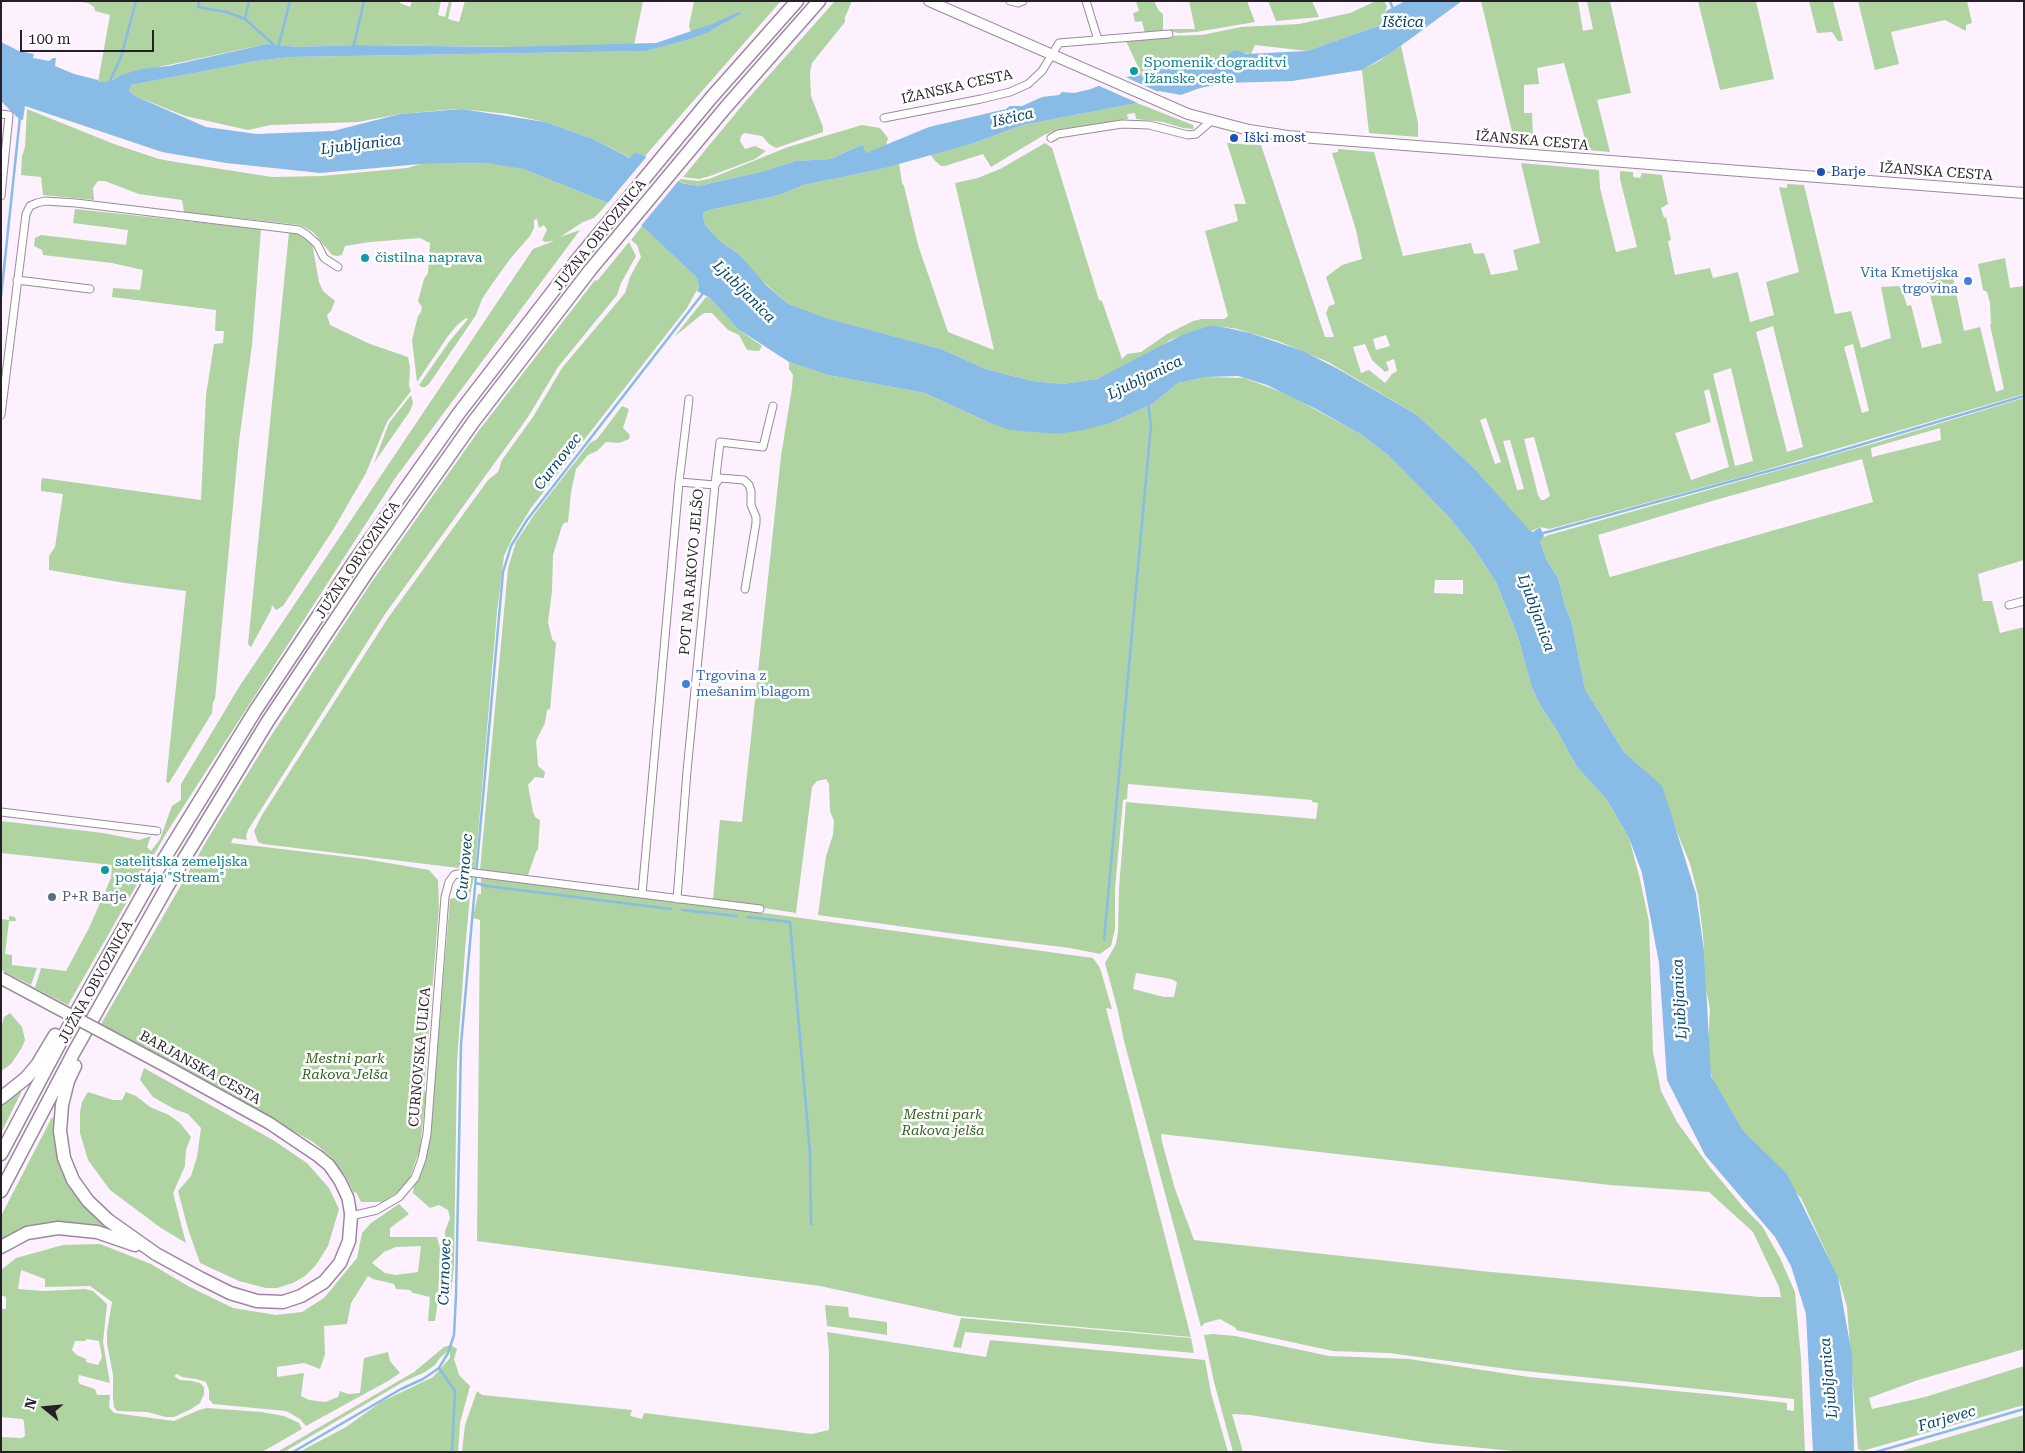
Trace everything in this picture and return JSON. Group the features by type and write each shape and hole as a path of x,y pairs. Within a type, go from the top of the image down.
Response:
{"highway":[{"name":"JUŽNA OBVOZNICA","path":"1,1154 77,1011 177,837 302,638 454,420 577,260 711,98 796,1"},
{"name":"JUŽNA OBVOZNICA","path":"1,1191 97,1010 166,887 215,806 342,608 474,421 591,269 726,106 819,1"},
{"path":"97,1010 87,1044 68,1081 62,1105 60,1132 64,1158 73,1180 88,1200 108,1220 156,1254"},
{"path":"1,1098 26,1078 37,1065 58,1030 77,1011"},
{"path":"1,1247 33,1232 67,1228 106,1234 156,1254 234,1295 257,1301 283,1302 310,1292 336,1270 347,1247 351,1216"}],"main road":[{"name":"IŽANSKA CESTA","path":"929,1 1188,114 1249,130 1288,136 2024,193"},
{"name":"BARJANSKA CESTA","path":"1,978 269,1123 318,1156 329,1165 340,1181 348,1198 351,1216"}],"street":[{"path":"1010,1 1018,3 1022,1"},
{"path":"1086,1 1098,40"},
{"name":"IŽANSKA CESTA","path":"884,118 1010,92 1028,84 1042,72 1059,43 1170,34"},
{"path":"1,114 9,114 1,196"},
{"path":"1051,138 1058,134 1122,124 1149,125 1188,135 1196,134 1211,121"},
{"path":"1,416 26,214 30,206 45,201 284,227 299,230 307,235 317,244 324,258 338,266"},
{"path":"17,280 90,289"},
{"path":"679,482 689,399"},
{"path":"715,485 720,442 763,447 772,406"},
{"path":"715,485 720,478 744,480 749,485 751,491 751,505 756,517 756,523 745,589"},
{"name":"POT NA RAKOVO JELŠO","path":"642,894 679,482 715,485 688,761 677,898"},
{"path":"2008,605 2024,600"},
{"path":"1,812 157,830"},
{"name":"CURNOVSKA ULICA","path":"351,1216 377,1210 399,1197 414,1178 422,1159 427,1134 446,892 451,878 458,873 467,872 642,894"},
{"path":"642,894 760,909"}],"green space":[{"path":"75,1 400,1 400,3 410,7 412,1 441,1 438,15 445,17 449,1 452,1 448,19 459,22 465,1 643,1 634,45 518,47 354,45 298,47 267,44 121,75 109,82 98,82 110,15 95,11 94,7 88,3"},
{"path":"694,1 781,1 645,156 635,152 631,158 593,139 545,122 508,114 462,109 444,110 400,114 358,122 271,125 248,130 185,116 135,96 129,91 131,85 257,61 290,57 646,51 688,40 741,14 691,32 689,26"},
{"path":"835,1 852,1 845,17 845,22 812,63 810,72 811,96 823,127 823,132 776,148 769,144 762,136 744,133 740,141 745,149 755,146 766,151 755,159 710,176 699,179 683,177 745,102"},
{"path":"1136,1 1154,1 1159,11 1163,14 1163,32 1145,34 1142,21 1135,22 1133,13 1139,11"},
{"path":"1189,1 1247,1 1255,22 1196,32 1178,33 1170,31 1170,29 1195,29"},
{"path":"1268,1 1312,1 1319,17 1276,21"},
{"path":"1376,1 1384,1 1387,6 1381,25 1307,51 1255,45 1251,54 1232,51 1223,59 1153,71 1143,77 1137,75 1141,73 1126,41 1128,39 1163,36 1202,35 1241,27 1299,24 1350,13"},
{"path":"1481,1 1578,1 1583,31 1593,29 1587,1 1610,1 1631,93 1597,100 1610,152 1588,150 1564,63 1537,68 1539,84 1524,85 1524,113 1532,113 1535,146 1515,144"},
{"path":"1698,1 1756,1 1774,79 1720,90"},
{"path":"1809,1 1833,1 1843,41 1838,41 1832,32 1817,33"},
{"path":"1858,1 1967,1 1972,23 1966,25 1966,31 1945,20 1891,32 1899,64 1875,70"},
{"path":"1401,46 1418,123 1418,137 1369,133 1362,70"},
{"path":"1137,103 1193,125 1194,129 1163,122 1136,119 1135,113 1127,114 1128,119 1056,130 1044,135 991,167 983,154 941,166 930,154 974,143 1023,125"},
{"path":"27,109 114,144 159,159 176,162 272,177 322,176 407,168 421,164 494,163 523,169 608,203 594,218 583,222 560,237 580,230 396,477 167,832 68,1005 35,988 41,968 66,971 89,928 111,878 112,865 1,853 1,821 103,833 139,840 151,836 147,847 151,851 160,839 172,806 181,800 181,784 239,687 533,249 554,241 545,242 542,240 547,230 544,225 539,228 537,219 534,220 534,228 530,236 510,259 490,287 482,299 476,315 429,384 421,387 419,385 449,342 468,319 466,318 458,324 448,336 417,382 412,340 422,307 418,301 424,279 428,273 430,243 420,238 370,242 345,246 342,255 337,256 332,255 313,232 300,225 184,212 182,200 139,194 105,181 98,181 93,188 94,200 43,195 41,177 21,175"},
{"path":"862,125 880,128 888,138 886,146 866,153 859,146 831,159 795,161 765,171 698,186 678,182 681,179 698,181 709,179 788,147"},
{"path":"1045,143 1052,148 1099,300 1102,301 1122,359 1127,354 1141,352 1167,334 1193,321 1224,319 1228,316 1205,231 1238,221 1234,204 1246,204 1227,143 1261,145 1325,337 1334,337 1326,313 1329,306 1335,304 1326,277 1342,265 1362,259 1356,230 1332,153 1338,152 1338,149 1374,152 1403,256 1471,243 1474,254 1484,253 1491,275 1518,270 1513,250 1540,243 1521,163 1599,170 1600,188 1616,252 1637,247 1620,179 1620,171 1633,172 1633,177 1640,178 1642,173 1662,175 1668,204 1661,208 1664,218 1666,217 1671,240 1668,241 1675,275 1710,268 1713,278 1738,272 1750,322 1774,315 1766,282 1799,272 1779,187 1787,188 1787,184 1804,185 1835,314 1851,311 1861,348 1891,338 1881,287 1901,286 1907,306 1911,305 1922,348 1942,343 1927,282 1953,277 1964,331 1980,327 1996,392 2004,389 1990,325 1990,303 1987,292 1983,290 1978,264 2005,258 2010,288 2024,286 2024,394 1741,477 1549,529 1540,527 1530,532 1474,468 1417,415 1328,362 1278,341 1237,329 1208,326 1170,340 1158,349 1097,379 1063,384 1032,381 986,369 941,349 827,319 787,303 759,278 739,254 721,242 706,226 703,218 703,213 709,210 776,196 804,185 881,169 899,163 902,183 918,245 948,332 994,350 955,183 978,178 1002,168","holes":["1773,326 1803,447 1787,452 1756,332","1386,335 1390,346 1376,350 1373,339","1365,344 1372,360 1385,372 1389,370 1386,362 1394,359 1397,371 1385,383 1369,370 1361,373 1353,347","1853,344 1869,411 1862,413 1844,347","1731,368 1753,461 1735,466 1713,374","1709,389 1729,467 1691,480 1675,433 1711,422 1704,391","1486,418 1501,462 1495,464 1480,420","1534,437 1550,496 1541,500 1538,495 1524,439","1510,440 1524,489 1517,490 1503,441"]},
{"path":"75,209 261,229 252,345 239,441 215,699 212,713 169,783 166,782 186,591 49,570 49,556 55,547 63,494 41,491 41,483 42,478 201,500 206,395 214,344 223,343 224,331 215,331 216,310 112,297 113,288 140,290 143,270 112,263 43,255 42,250 34,246 35,238 41,235 126,245 128,230 73,223"},
{"path":"642,226 697,278 699,286 687,308 531,508 504,556 497,612 475,870 258,842 254,831 262,815 388,618 488,480 498,472 502,460 533,417 562,368 625,293 630,277 641,257 637,245 631,240"},
{"path":"289,232 304,236 312,243 319,282 323,291 335,301 327,315 330,325 370,344 408,357 410,367 409,386 411,391 387,422 366,473 333,530 283,606 276,610 272,605 251,647 248,644"},
{"name":"Mestni park Rakova Jelša","path":"629,242 636,256 621,283 617,295 558,367 528,417 385,614 248,830 247,840 233,838 231,843 365,859 429,870 438,880 439,907 424,1090 426,1093 420,1149 409,1180 399,1191 383,1202 361,1202 331,1157 313,1142 101,1024 207,840 267,742 371,583 480,429 595,280 597,281"},
{"path":"706,297 710,298 738,329 762,346 759,351 747,350 739,335 728,330 712,313 701,315 674,337"},
{"path":"789,362 828,375 925,393 990,423 1058,434 1111,423 1152,404 1178,383 1206,377 1244,378 1287,394 1362,435 1388,455 1448,516 1473,547 1496,582 1517,634 1532,688 1540,705 1577,767 1607,800 1629,838 1649,922 1653,1052 1661,1091 1677,1122 1709,1166 1744,1208 1762,1226 1780,1258 1795,1292 1801,1359 1805,1452 1524,1452 1430,1443 1250,1415 1232,1414 1243,1452 1233,1452 1214,1382 1204,1335 1235,1336 1329,1356 1409,1359 1529,1377 1787,1403 1787,1410 1794,1411 1794,1399 1515,1370 1389,1353 1333,1351 1236,1330 1236,1328 1220,1319 1205,1323 1201,1327 1124,1041 1105,963 1116,944 1118,932 1119,888 1126,802 1316,819 1318,803 1312,802 1312,800 1128,784 1127,799 1123,800 1115,889 1115,929 1111,946 1100,954 1070,948 818,915 826,856 833,835 834,821 830,811 829,784 826,779 817,781 812,787 796,913 713,900 720,820 742,822 781,456 792,388 793,375 789,369","holes":["1435,580 1463,580 1463,594 1434,593","1136,973 1171,979 1177,982 1174,997 1164,997 1133,989","1161,1134 1610,1185 1709,1192 1753,1232 1779,1287 1781,1297 1760,1297 1481,1271 1194,1240 1175,1189"]},
{"path":"411,395 413,403 410,411 374,463 389,423"},
{"path":"2024,398 2024,560 1978,574 1983,601 1992,601 2000,633 2024,627 2024,1349 1918,1380 1869,1398 1872,1409 1925,1397 2024,1366 2024,1405 1862,1451 1858,1449 1847,1307 1839,1280 1801,1198 1739,1131 1716,1089 1707,1062 1710,1009 1706,989 1703,935 1698,895 1690,864 1671,817 1641,767 1624,752 1585,689 1571,620 1565,606 1558,578 1547,561 1540,542 1541,538 1549,535 1875,443","holes":["1940,428 1941,440 1872,457 1871,448","1862,459 1873,502 1610,577 1609,575 1598,535"]},
{"path":"622,406 629,409 623,428 630,435 629,439 619,443 606,442 597,451 588,455 576,469 571,492 568,522 562,526 553,555 552,591 548,622 552,639 556,643 550,709 547,710 545,723 536,741 538,766 545,772 544,778 535,777 528,785 533,812 535,817 540,820 538,849 528,875 480,870 508,568 516,542 536,512 590,443 597,439"},
{"path":"468,875 474,876 470,896 465,950 457,1062 454,1265 451,1295 446,1294 445,1231 450,1218 448,1210 439,1205 430,1208 413,1193 430,1138 450,899 463,896"},
{"name":"Mestni park Rakova jelša","path":"481,878 640,896 1093,958 1100,968 1112,1009 1106,1008 1191,1337 959,1316 820,1286 477,1241 480,920 473,918 478,894 481,894"},
{"path":"9,916 15,917 16,921 9,921 5,954 12,955 12,965 37,968 31,985 1,970 1,919 9,920"},
{"path":"10,1013 22,1027 25,1040 11,1064 1,1071 1,1028 4,1017"},
{"path":"144,1068 273,1140 307,1163 329,1188 339,1209 328,1246 316,1265 305,1276 293,1283 277,1288 266,1288 239,1281 200,1263 188,1229 178,1191 191,1176 197,1157 201,1128 188,1114 174,1109 153,1097 140,1080"},
{"path":"19,1091 21,1093 1,1133 1,1105"},
{"path":"88,1092 113,1100 122,1100 126,1092 136,1096 150,1107 169,1115 180,1123 191,1137 186,1150 185,1166 173,1193 186,1243 161,1228 110,1190 88,1160 80,1133 80,1112 82,1102"},
{"path":"52,1117 54,1119 55,1143 62,1170 82,1203 97,1218 118,1233 91,1224 57,1221 28,1227 1,1239 1,1216"},
{"path":"399,1204 409,1214 390,1228 390,1237 437,1237 440,1248 438,1301 435,1321 428,1321 430,1297 413,1293 410,1290 396,1289 394,1284 368,1276 351,1303 347,1324 324,1326 325,1354 320,1369 304,1363 277,1367 277,1377 304,1373 301,1396 309,1400 325,1402 338,1397 340,1391 348,1394 360,1393 364,1358 388,1352 390,1361 400,1373 306,1426 300,1419 286,1411 213,1404 209,1399 209,1390 206,1382 182,1377 177,1374 174,1376 180,1380 200,1383 204,1387 204,1394 200,1403 191,1409 174,1417 147,1412 117,1411 114,1407 113,1375 107,1344 112,1302 90,1286 45,1287 45,1279 21,1270 18,1289 43,1291 85,1289 93,1291 107,1304 103,1342 110,1383 79,1375 78,1381 80,1384 95,1389 97,1395 110,1395 109,1407 114,1413 174,1421 207,1408 261,1412 284,1416 299,1423 302,1429 262,1452 1,1452 1,1437 22,1438 25,1436 24,1421 22,1419 1,1417 1,1309 6,1309 6,1297 1,1295 1,1270 16,1258 63,1245 100,1244 151,1264 188,1286 233,1308 276,1315 302,1312 324,1298 357,1258 362,1233 371,1223","holes":["421,1246 418,1272 395,1275 385,1273 372,1263 384,1252 396,1247","87,1339 99,1341 102,1357 98,1365 86,1362 86,1359 77,1355 72,1350 75,1341 85,1341"]},
{"path":"825,1305 848,1307 849,1317 887,1322 887,1335 827,1326"},
{"path":"961,1318 1191,1338 1194,1353 965,1332 961,1348 953,1347"},
{"path":"827,1332 986,1357 990,1340 1205,1360 1211,1393 1228,1452 462,1452 465,1425 477,1391 482,1395 632,1410 630,1416 642,1419 644,1413 812,1434 829,1430 829,1353"},
{"path":"451,1345 457,1349 454,1359 459,1375 470,1386 460,1423 458,1452 299,1452 346,1427 381,1402 433,1377 450,1358 450,1349 435,1365 425,1372 403,1382 284,1452 277,1452 414,1372 444,1347"},
{"path":"2024,1415 2024,1452 1899,1452 1908,1449"}],"water":[{"path":"1405,1 1462,1 1391,53 1362,70 1292,81 1225,83 1200,88 1181,95 1159,91 1137,103 1023,125 974,143 881,169 804,185 776,196 709,210 703,213 703,218 706,226 721,242 739,254 766,285 787,303 825,318 941,349 986,369 1032,381 1063,384 1097,379 1182,335 1208,326 1218,326 1250,333 1303,351 1417,415 1474,468 1530,531 1533,532 1540,527 1544,536 1540,542 1547,561 1558,578 1565,606 1571,620 1585,689 1624,752 1662,786 1669,807 1696,894 1704,951 1711,1076 1743,1131 1787,1174 1838,1277 1852,1355 1854,1452 1813,1452 1806,1314 1791,1266 1775,1237 1705,1155 1667,1080 1659,963 1642,873 1629,838 1607,800 1577,767 1540,705 1532,688 1517,634 1496,582 1473,547 1448,516 1388,455 1362,435 1316,409 1267,385 1238,376 1206,377 1178,383 1152,404 1111,423 1083,430 1058,434 1010,430 990,423 925,393 828,375 789,362 738,329 710,298 697,291 699,286 697,278 642,226 608,203 523,169 488,163 421,164 320,173 226,163 162,152 25,106 23,120 19,119 1,101 1,42 19,51 34,54 33,58 49,61 56,58 55,66 74,74 98,80 98,82 109,82 121,75 142,69 169,66 267,44 298,47 354,45 504,47 656,43 712,24 739,12 741,14 708,32 688,40 646,51 290,57 257,61 131,85 129,91 135,96 206,127 257,134 333,131 400,114 462,109 545,122 593,139 630,158 635,152 645,156 681,183 698,186 765,171 795,161 831,159 859,146 863,146 866,153 929,127 1006,109 1010,106 1022,106 1042,97 1059,95 1062,92 1074,93 1091,89 1112,80 1137,75 1143,77 1153,71 1223,59 1236,50 1246,54 1307,51 1381,25 1386,11"}],"pier":[{"path":"1121,75 1165,95 1160,94 1140,104 1097,85"},
{"path":"648,155 680,179 640,227 606,205"}],"waterway":[{"path":"108,85 121,57 136,1"},
{"path":"199,1 198,7 227,12 245,19 274,47"},
{"path":"245,19 249,1"},
{"path":"278,48 290,1"},
{"path":"353,48 364,1"},
{"name":"Iščica","path":"1390,1 1393,9"},
{"path":"1,297 20,117"},
{"name":"Curnovec","path":"293,1452 401,1389 423,1379 439,1368 448,1353 454,1335 456,1295 461,1044 503,572 511,546 527,520 704,292"},
{"path":"1540,534 1823,456 2024,396"},
{"path":"1104,940 1151,425 1148,403"},
{"path":"476,883 487,886 671,909"},
{"path":"682,910 736,916"},
{"path":"748,917 790,922 810,1153 811,1224"},
{"path":"439,1368 455,1391 452,1452"},
{"name":"Farjevec","path":"1876,1452 2024,1409"}],"place":[{"name":"Spomenik dograditvi Ižanske ceste","path":"1134,71"},
{"name":"Iški most","path":"1234,138"},
{"name":"Barje","path":"1821,172"},
{"name":"čistilna naprava","path":"365,258"},
{"name":"Vita Kmetijska trgovina","path":"1968,281"},
{"name":"Trgovina z mešanim blagom","path":"686,684"},
{"name":"satelitska zemeljska postaja \"Stream\"","path":"105,870"},
{"name":"P+R Barje","path":"52,897"}],"water label":[{"name":"Ljubljanica","path":"361,145"},
{"name":"Ljubljanica","path":"744,292"},
{"name":"Ljubljanica","path":"1145,378"},
{"name":"Ljubljanica","path":"1536,613"},
{"name":"Ljubljanica","path":"1680,999"},
{"name":"Ljubljanica","path":"1829,1378"}]}
